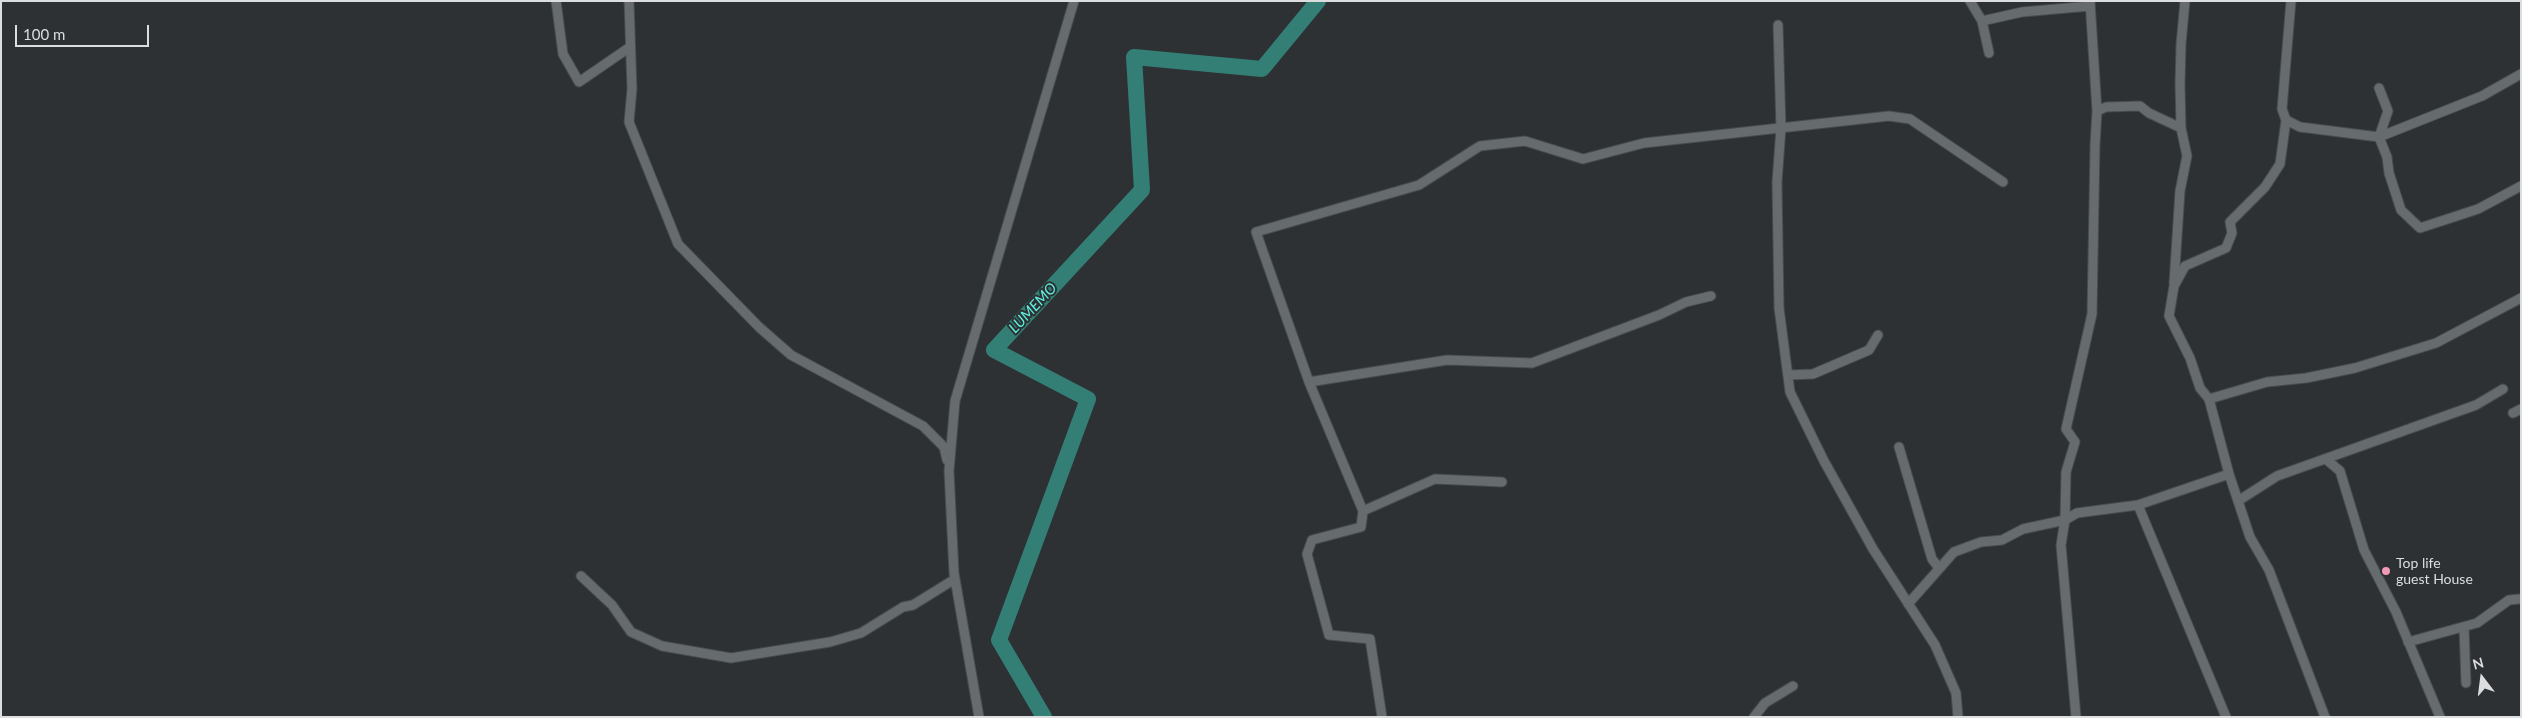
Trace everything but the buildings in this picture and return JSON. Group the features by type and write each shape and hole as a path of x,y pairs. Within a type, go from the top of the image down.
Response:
{"street":[{"path":"556,1 563,54 579,82 630,47"},
{"path":"628,1 632,89 629,122 678,244 759,327 791,355 923,426 944,447 949,471 955,579 979,717"},
{"path":"949,471 956,400 1074,1"},
{"path":"1970,1 1982,21 1988,53"},
{"path":"2186,1 2181,44 2180,128 2187,156 2180,191 2174,286 2169,316 2190,358 2200,388 2209,398 2229,474 2250,536 2268,570 2325,717"},
{"path":"2174,286 2185,266 2226,248 2232,233 2230,222 2265,187 2280,164 2286,120 2282,104 2291,1"},
{"path":"1982,21 2022,12 2090,4 2098,111 2094,154 2092,314 2066,429 2075,442 2066,472 2065,520 2061,545 2076,717"},
{"path":"1778,26 1780,128 1777,182 1779,308 1790,392 1824,461 1873,550 1935,645 1956,693 1958,717"},
{"path":"2286,120 2300,127 2379,138 2482,96 2521,74"},
{"path":"2379,88 2388,111 2379,138 2387,157 2389,173 2401,210 2420,228 2478,209 2521,186"},
{"path":"2098,111 2106,107 2140,106 2149,113 2180,128"},
{"path":"1382,717 1370,639 1329,635 1307,554 1312,540 1361,527 1363,511 1309,382 1256,232 1419,185 1480,146 1525,141 1583,159 1644,143 1889,116 1910,118 2003,182"},
{"path":"1309,382 1447,360 1532,363 1659,315 1686,302 1711,296"},
{"path":"2209,398 2267,382 2306,378 2355,368 2436,343 2521,298"},
{"path":"1788,375 1812,374 1869,350 1878,335"},
{"path":"2238,501 2277,476 2476,406 2503,389"},
{"path":"1899,447 1932,559 1939,568"},
{"path":"2327,460 2340,472 2364,550 2379,577 2440,717"},
{"path":"1908,604 1954,552 1981,542 2002,540 2023,529 2065,520 2077,513 2138,505 2229,474"},
{"path":"1363,511 1435,479 1502,482"},
{"path":"2138,505 2226,717"},
{"path":"581,576 612,605 631,632 662,646 731,658 830,642 861,633 903,607 913,605 955,579"},
{"path":"2408,642 2477,623 2509,600 2520,599"},
{"path":"2464,627 2466,683"},
{"path":"1754,717 1765,703 1793,686"}],"waterway":[{"name":"LUMEMO","path":"1044,717 999,640 1088,399 994,350 1142,190 1134,57 1262,69 1318,1"}],"place":[{"name":"Top life guest House","path":"2386,571"}]}
